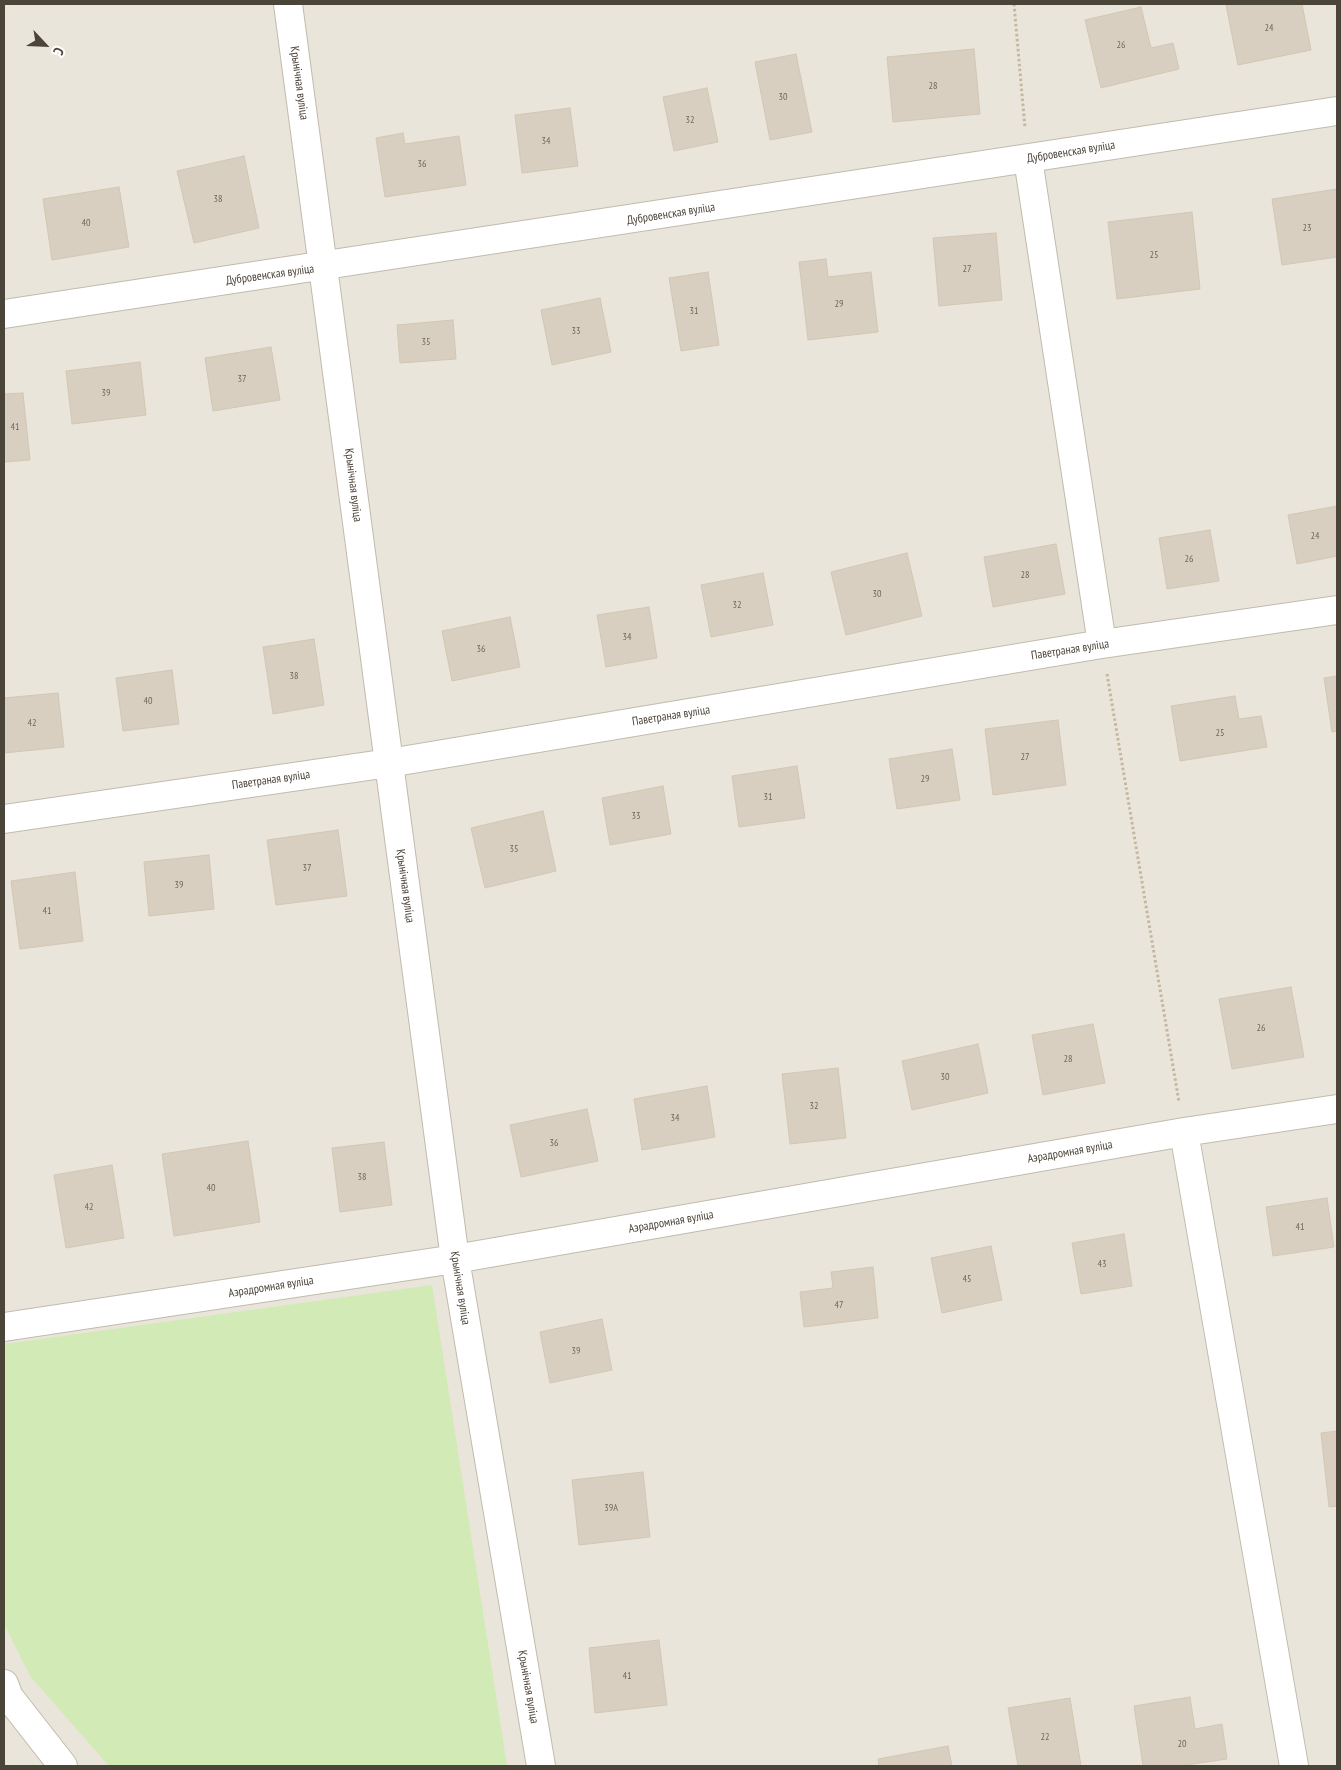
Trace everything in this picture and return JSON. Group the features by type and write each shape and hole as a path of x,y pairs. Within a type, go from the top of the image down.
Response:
{"street":[{"name":"Крынічная вуліца","path":"288,4 455,1260 541,1766"},
{"name":"Дубровенская вуліца","path":"4,314 324,267 1337,111"},
{"path":"1028,159 1102,644"},
{"name":"Паветраная вуліца","path":"4,819 389,763 1102,644 1337,610"},
{"name":"Аэрадромная вуліца","path":"4,1327 455,1260 1184,1132 1337,1109"},
{"path":"1184,1132 1294,1766"},
{"path":"4,1684 9,1696 63,1766"}],"path":[{"path":"1014,4 1028,159"},
{"path":"1102,644 1184,1132"}],"shaded area":[{"path":"4,4 1337,4 1337,1766 4,1766"}],"green space":[{"path":"432,1285 507,1766 109,1766 30,1676 4,1624 4,1344"}],"building":[{"path":"1302,4 1311,50 1238,65 1226,5"},
{"path":"1141,7 1151,48 1173,43 1179,69 1101,88 1085,20"},
{"path":"974,49 980,114 893,122 887,57"},
{"path":"796,54 812,132 770,140 755,62"},
{"path":"707,88 718,142 674,151 663,97"},
{"path":"570,108 578,166 522,173 515,115"},
{"path":"403,133 405,144 459,136 466,185 385,197 376,138"},
{"path":"244,156 259,228 194,243 177,171"},
{"path":"119,187 129,247 52,260 43,199"},
{"path":"1337,189 1337,257 1282,265 1272,199"},
{"path":"1192,212 1200,289 1117,299 1108,222"},
{"path":"996,233 1002,300 939,306 933,238"},
{"path":"826,259 828,277 871,272 878,332 808,340 799,262"},
{"path":"708,272 719,345 681,351 669,278"},
{"path":"600,298 611,352 552,365 541,310"},
{"path":"453,320 456,359 400,363 397,325"},
{"path":"271,347 280,400 213,411 205,358"},
{"path":"140,362 146,415 72,424 66,371"},
{"path":"23,393 30,460 4,462 4,394"},
{"path":"1337,506 1337,556 1297,564 1288,515"},
{"path":"1210,530 1219,581 1167,589 1159,538"},
{"path":"1056,544 1065,594 993,607 984,557"},
{"path":"907,553 922,616 846,635 831,572"},
{"path":"763,573 773,625 711,637 701,585"},
{"path":"649,607 657,658 606,667 597,615"},
{"path":"510,617 520,667 452,681 442,631"},
{"path":"314,639 324,705 273,714 263,647"},
{"path":"172,670 179,724 123,731 116,678"},
{"path":"1337,676 1337,731 1332,732 1324,678"},
{"path":"58,693 64,747 4,753 4,698"},
{"path":"1235,696 1239,719 1261,716 1267,747 1180,761 1171,706"},
{"path":"1058,720 1066,785 993,795 985,729"},
{"path":"952,749 960,800 897,809 889,759"},
{"path":"797,766 805,818 739,827 732,776"},
{"path":"663,786 671,834 610,845 602,798"},
{"path":"543,811 556,871 485,888 471,828"},
{"path":"338,830 347,896 276,905 267,840"},
{"path":"209,855 214,909 149,916 144,862"},
{"path":"75,872 83,941 20,949 11,881"},
{"path":"1291,987 1304,1057 1232,1069 1219,999"},
{"path":"1093,1024 1105,1083 1043,1095 1032,1035"},
{"path":"978,1044 988,1093 912,1110 902,1061"},
{"path":"838,1068 846,1138 790,1144 782,1074"},
{"path":"707,1086 715,1137 642,1150 634,1099"},
{"path":"587,1109 598,1161 521,1177 510,1125"},
{"path":"248,1141 260,1222 174,1236 162,1154"},
{"path":"384,1142 392,1205 340,1212 332,1148"},
{"path":"112,1165 124,1238 66,1248 54,1175"},
{"path":"1327,1198 1334,1247 1273,1256 1266,1207"},
{"path":"1124,1234 1132,1286 1081,1294 1072,1243"},
{"path":"991,1246 1002,1300 942,1313 931,1258"},
{"path":"873,1267 878,1318 804,1327 800,1292 833,1288 831,1272"},
{"path":"602,1319 612,1370 550,1383 540,1332"},
{"path":"1337,1431 1337,1506 1329,1507 1321,1433"},
{"path":"643,1472 650,1537 579,1545 572,1480"},
{"path":"659,1640 667,1705 595,1713 589,1648"},
{"path":"1190,1697 1195,1729 1222,1724 1227,1759 1180,1766 1143,1766 1134,1706"},
{"path":"1070,1698 1081,1766 1018,1766 1008,1708"},
{"path":"948,1746 952,1766 879,1766 878,1759"}]}
